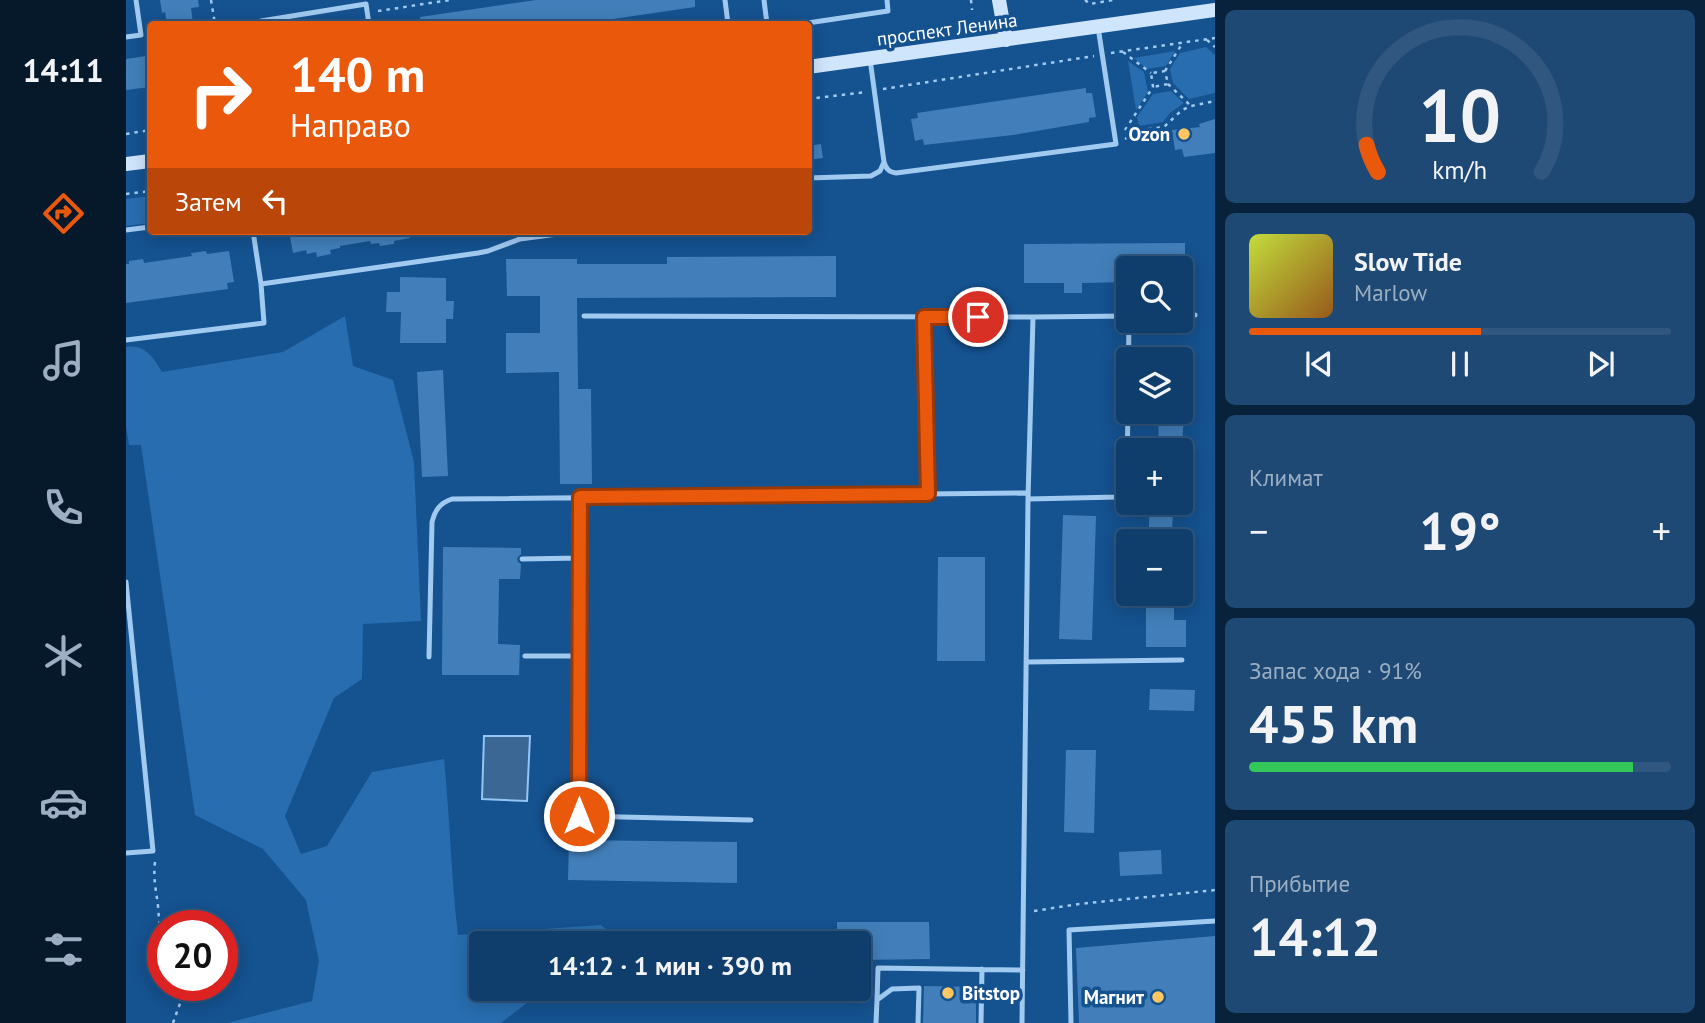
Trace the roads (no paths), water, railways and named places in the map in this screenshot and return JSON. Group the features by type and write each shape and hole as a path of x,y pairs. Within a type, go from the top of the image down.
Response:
{"main road":[{"path":"999,0 1006,40"},
{"name":"проспект Ленина","path":"812,66 1215,10"},
{"path":"126,164 147,161"}],"lane":[{"path":"126,37 141,35 136,0"},
{"path":"725,0 727,21"},
{"path":"764,0 767,21"},
{"path":"812,22 888,11 887,0"},
{"path":"261,21 366,4 368,21"},
{"path":"870,58 884,162 888,170 896,173 1116,144 1098,27"},
{"path":"812,178 872,176 880,171 884,162"},
{"path":"126,230 147,227"},
{"path":"126,340 264,323 254,235"},
{"path":"520,235 520,239"},
{"path":"261,284 488,251 520,239 550,235"},
{"path":"584,317 1116,318"},
{"path":"924,317 928,494"},
{"path":"1022,1023 1028,496 1033,317"},
{"path":"429,657 431,529 434,513 444,502 452,499 928,494 1123,495 1127,481 1129,333"},
{"path":"580,497 579,816 751,820"},
{"path":"522,559 580,558"},
{"path":"126,582 153,851 126,853"},
{"path":"525,656 579,656"},
{"path":"1027,662 1182,660"},
{"path":"1071,1023 1069,930 1215,921"},
{"path":"876,1023 878,968 1023,970"},
{"path":"981,1023 982,969"},
{"path":"877,1000 892,989 919,988 918,1023"}],"place":[{"name":"Ozon","path":"1184,134"},
{"name":"Bitstop","path":"948,993"},
{"name":"Магнит","path":"1158,997"}]}
